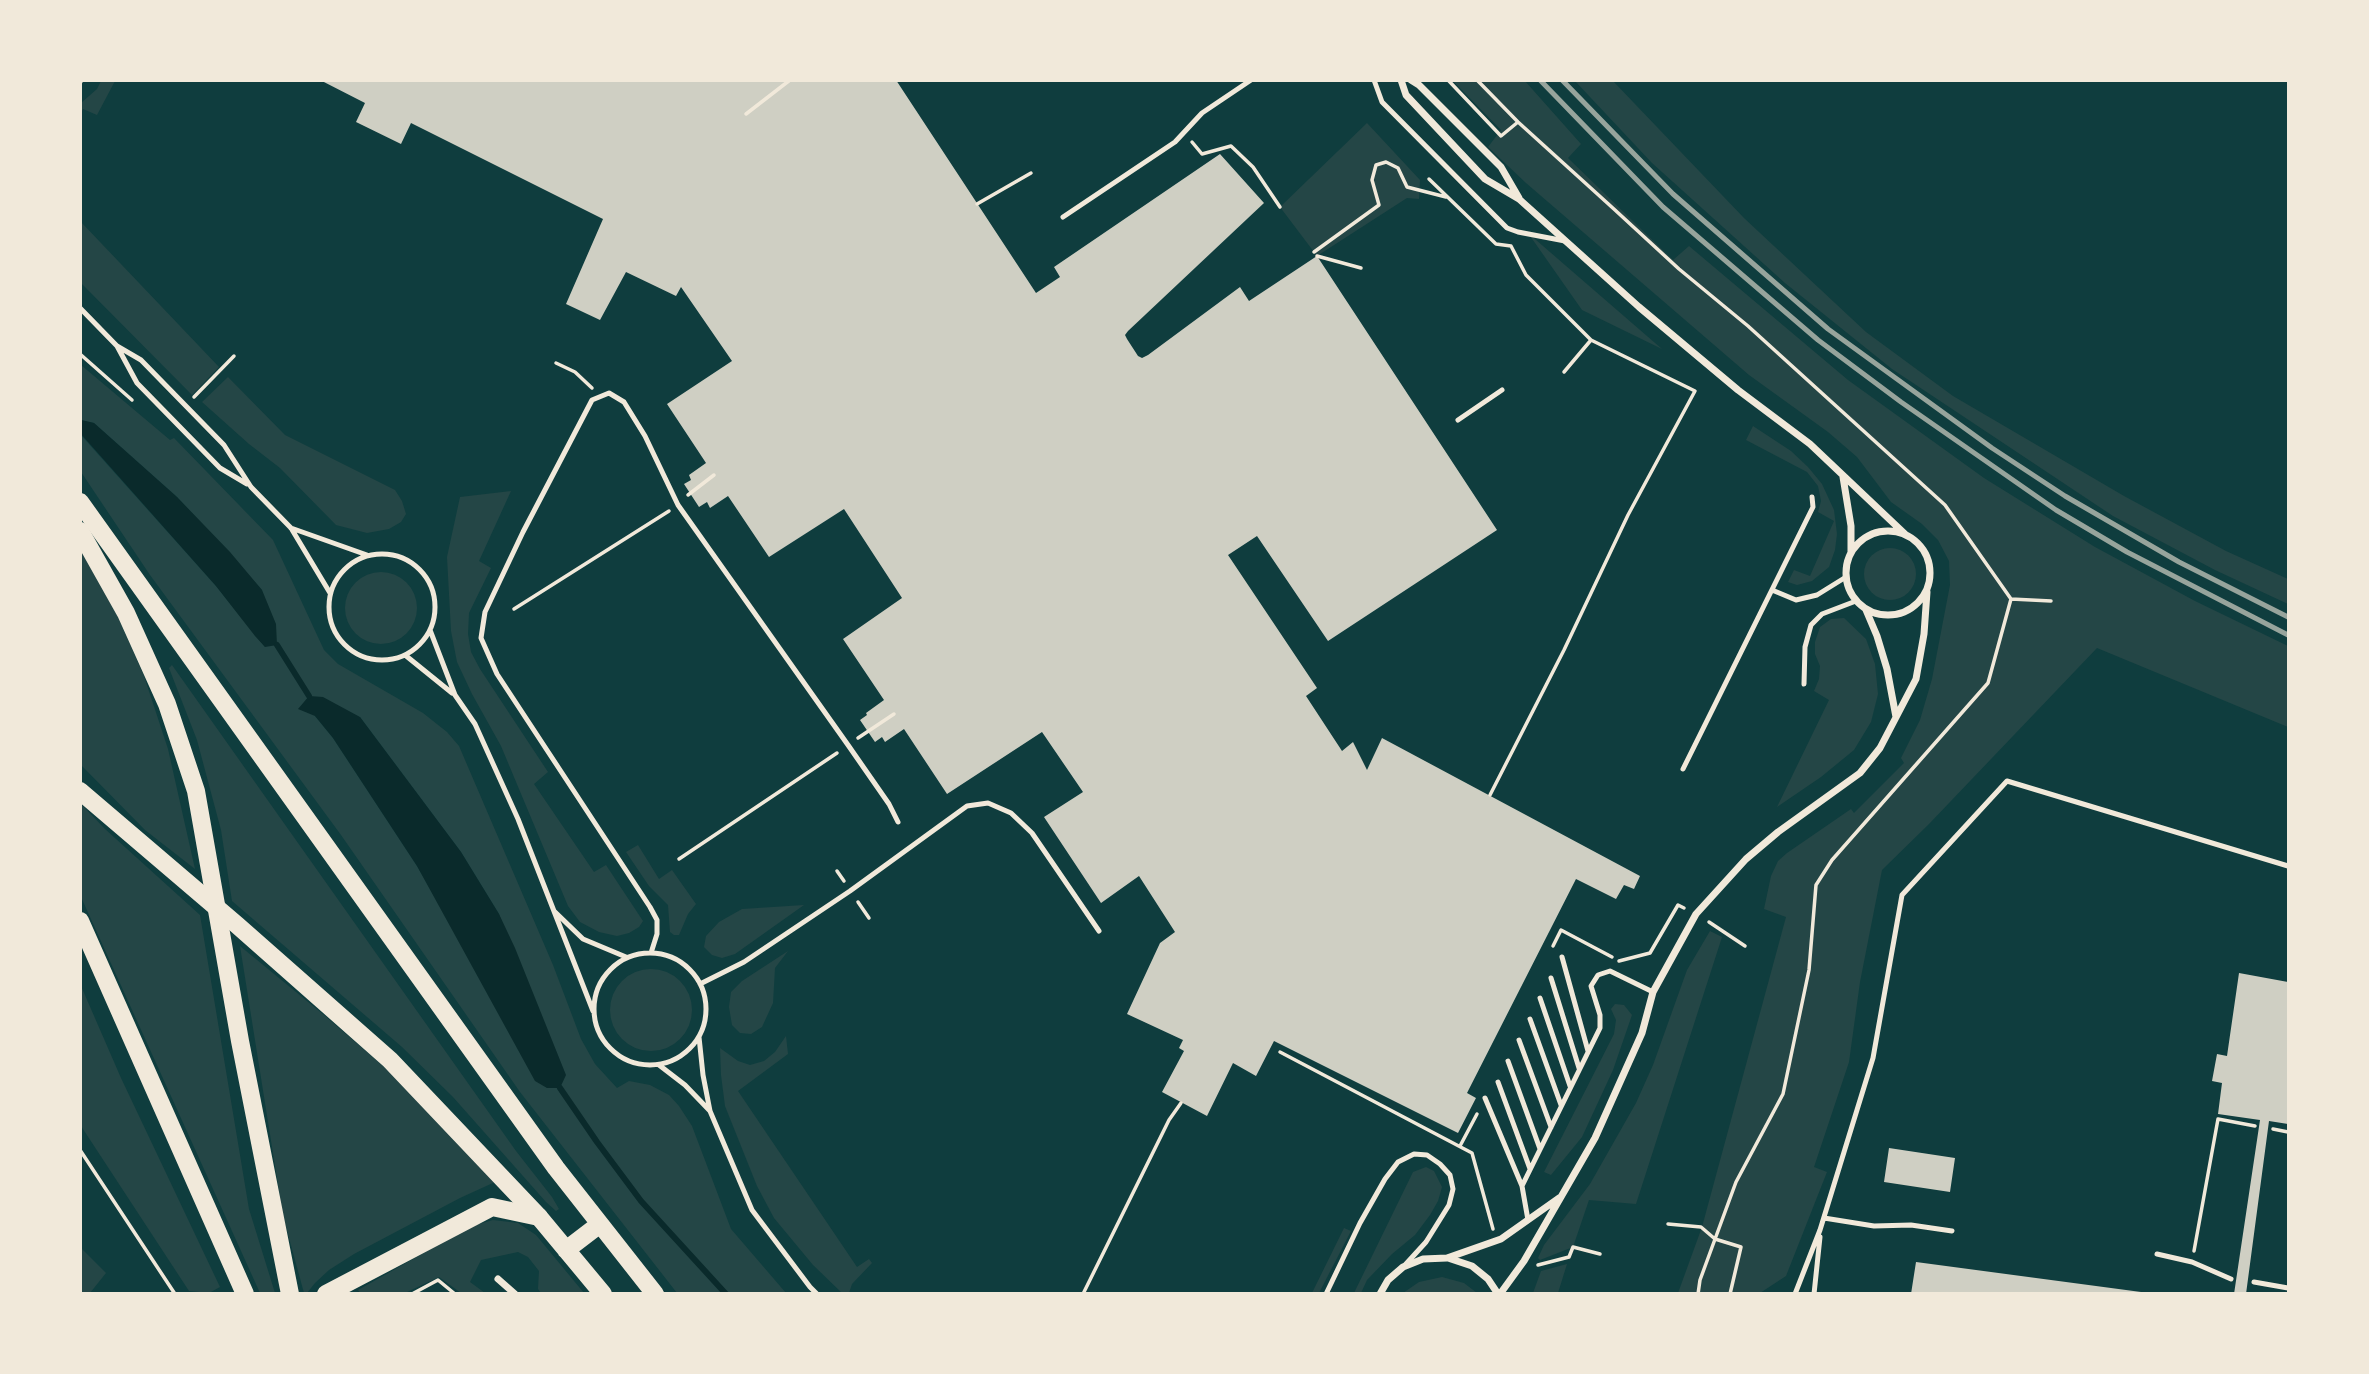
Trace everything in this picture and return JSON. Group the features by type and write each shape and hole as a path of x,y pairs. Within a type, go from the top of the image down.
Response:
{"main road":[{"path":"80,502 556,1168 655,1293"},
{"path":"80,531 126,613 167,704 196,791 240,1041 290,1293"},
{"path":"80,791 390,1060 539,1217 603,1293"},
{"path":"80,921 245,1293"},
{"path":"326,1293 492,1207 539,1217"},
{"path":"566,1250 600,1224"}],"street":[{"path":"1401,80 1406,95 1485,179 1519,199 1696,355 1810,444 1906,534 1916,540 1928,558 1930,581 1916,680 1880,748 1860,773 1746,859 1696,914 1653,992 1643,1033 1595,1138 1524,1261 1499,1293 1488,1279 1472,1266 1447,1258"},
{"path":"1411,80 1501,167 1519,199"},
{"path":"1843,476 1852,526 1846,577 1849,590 1866,610 1877,636 1896,718"},
{"path":"1851,552 1859,542 1870,535 1883,531 1906,534"},
{"path":"1866,610 1889,616 1900,614 1920,602 1927,592"},
{"path":"1380,1293 1388,1280 1403,1267 1423,1259 1447,1258 1501,1239 1562,1195"},
{"path":"498,1279 515,1293"}],"lane":[{"path":"1063,217 1160,153 1202,113 1251,80"},
{"path":"1374,80 1382,102 1507,228 1568,242"},
{"path":"80,308 117,346 141,360 224,445 251,487 291,528 330,593"},
{"path":"117,346 137,383 220,468 251,487"},
{"path":"1458,420 1502,390"},
{"path":"651,953 657,934 657,920 650,907 497,674 481,638 485,612 497,586 592,400 609,393 624,402 645,436 678,505 849,745 898,822"},
{"path":"1683,769 1813,507 1812,497"},
{"path":"291,528 367,555 402,557 416,566 428,579 434,595 435,613 430,630 419,645 405,655 382,660 366,658 346,646 330,619 330,593 338,577 351,563 367,555"},
{"path":"1772,590 1796,600 1817,595 1846,577"},
{"path":"1804,684 1805,647 1811,625 1822,614 1856,601"},
{"path":"430,630 455,695 475,724 491,755 593,1011 597,1030 607,1046 622,1059 640,1065 659,1065 679,1058 699,1037 705,1023 706,1011 700,984 692,971 680,961 651,953 626,957 612,967 601,979 593,1011"},
{"path":"405,655 455,695"},
{"path":"1795,1293 1824,1218 1873,1058 1902,895 2007,782 2288,866"},
{"path":"700,984 744,962 850,891 967,806 988,803 1011,813 1032,833 1098,931"},
{"path":"551,909 583,939 626,957"},
{"path":"1562,957 1588,1051"},
{"path":"1522,1186 1600,1028 1600,1015 1591,986 1598,975 1610,971 1653,992"},
{"path":"1551,978 1580,1069"},
{"path":"1541,998 1570,1086"},
{"path":"1530,1019 1561,1106"},
{"path":"699,1037 710,1111 752,1210 817,1293"},
{"path":"1519,1040 1551,1126"},
{"path":"1508,1061 1540,1149"},
{"path":"659,1065 710,1111"},
{"path":"1497,1082 1530,1169"},
{"path":"1485,1098 1522,1186 1528,1220"},
{"path":"1326,1293 1385,1179 1398,1163 1406,1158 1414,1154 1427,1155 1450,1175 1453,1189 1449,1205 1426,1242 1403,1267"},
{"path":"1824,1218 1874,1226 1911,1224 1952,1231"},
{"path":"1814,1293 1820,1230"},
{"path":"2157,1254 2192,1262 2231,1279"},
{"path":"2253,1282 2288,1288"}],"path":[{"path":"746,114 790,80"},
{"path":"1448,80 1501,136 1518,122"},
{"path":"1477,80 1518,122 1679,269 1748,326 1945,505 2011,599"},
{"path":"1184,132 1202,154 1231,146 1254,167 1280,207"},
{"path":"1361,268 1315,254 1379,205 1373,180 1376,166 1386,162 1398,168 1407,187 1448,198"},
{"path":"977,204 1031,173"},
{"path":"1429,179 1496,244 1511,246 1526,275 1591,340 1695,391 1628,515 1564,650 1490,795"},
{"path":"1564,372 1591,340"},
{"path":"556,363 575,372 601,397"},
{"path":"514,608 678,505 714,475"},
{"path":"2011,599 2051,601"},
{"path":"1698,1293 1700,1280 1736,1182 1783,1094 1809,970 1816,885 1832,860 1988,683 2011,599"},
{"path":"679,859 894,714"},
{"path":"1083,1293 1169,1120 1181,1103"},
{"path":"2192,1262 2218,1118 2255,1126"},
{"path":"2273,1129 2288,1132"},
{"path":"80,1150 175,1293"},
{"path":"1668,1224 1702,1227 1715,1239 1741,1247 1730,1293"},
{"path":"412,1293 438,1280 455,1293"}],"shaded area":[{"path":"101,81 115,81 97,115 83,109 81,113 81,103 97,89"},
{"path":"1453,81 1525,81 1581,144 1568,158 1673,260 1689,246 1848,380 1984,478 2095,547 2195,601 2288,646 2288,727 2097,648 1882,870 1860,982 1849,1062 1814,1167 1827,1172 1786,1276 1760,1293 1678,1293 1702,1227 1786,917 1764,909 1771,876 1778,861 1787,853 1851,809 1854,813 1904,763 1901,758 1920,720 1932,679 1950,585 1949,561 1938,540 1922,524 1891,502 1857,457 1828,432 1749,375 1526,183 1488,147 1501,130"},
{"path":"1575,81 1613,81 1744,218 1866,332 1953,396 2124,496 2226,551 2288,579 2288,604 2215,570 2113,516 1892,369 1785,283 1652,163"},
{"path":"1367,123 1420,180 1419,199 1407,198 1317,256 1280,207"},
{"path":"81,222 219,367 192,395 81,283"},
{"path":"1528,233 1662,349 1582,310"},
{"path":"81,365 170,440 174,438 273,540 324,650 338,664 423,713 447,732 459,746 553,965 581,1039 595,1064 617,1088 629,1081 650,1085 669,1095 679,1106 692,1126 731,1229 786,1293 677,1293 520,1092 341,835 150,575 81,472 80,434 216,586 265,647 262,590 177,497 94,423 81,420","holes":["315,716 360,717 461,852 499,914 560,1087 547,1088 417,866 333,738"]},
{"path":"228,377 285,435 395,490 406,514 401,522 389,529 367,533 336,525 280,468 202,402"},
{"path":"81,420 94,423 177,497 230,552 262,590 276,624 277,645 265,647 255,636 216,586 81,434"},
{"path":"1753,426 1791,451 1808,467 1822,484 1834,510 1837,534 1835,550 1829,567 1812,581 1797,585 1788,582 1794,570 1810,576 1834,521 1818,512 1821,501 1818,486 1807,472 1746,440"},
{"path":"511,491 479,561 491,568 469,613 471,652 548,772 534,784 594,872 606,865 643,921 629,933 617,936 599,932 580,922 568,906 501,746 457,662 451,631 447,557 460,497"},
{"path":"80,545 117,615 144,676 168,749 195,869 145,830 81,765"},
{"path":"1890,548 1900,550 1908,556 1914,564 1914,584 1908,592 1900,598 1890,600 1880,598 1872,592 1866,584 1864,574 1866,564 1872,556 1880,550"},
{"path":"381,572 395,575 407,582 414,594 417,608 414,622 407,634 395,641 381,644 367,641 355,634 348,622 345,608 348,594 355,582 367,575"},
{"path":"1844,618 1866,639 1875,664 1878,694 1871,722 1854,750 1777,807 1829,700 1814,691 1819,679 1820,666 1815,654 1815,642 1820,627 1831,619"},
{"path":"172,665 559,1209 556,1211 546,1202 453,1097 402,1047 232,901 221,830 197,740 169,668"},
{"path":"309,696 323,697 360,717 461,852 499,914 515,948 566,1075 560,1088 547,1088 535,1081 417,866 333,738 315,716 298,709"},
{"path":"81,804 200,915 249,1209 275,1293 260,1293 81,897"},
{"path":"638,845 659,879 672,870 696,904 688,914 679,935 670,932 668,905 649,886 626,852"},
{"path":"804,905 735,954 722,958 712,955 704,947 706,936 719,922 742,909"},
{"path":"1710,931 1722,937 1636,1204 1589,1200 1573,1247 1540,1260 1538,1258 1544,1245 1590,1184 1636,1103 1653,1065 1687,970"},
{"path":"240,946 390,1072 495,1182 354,1254 329,1270 307,1293 304,1293 283,1216"},
{"path":"788,951 775,968 773,1003 762,1027 751,1034 740,1033 732,1025 729,1007 731,992 742,981"},
{"path":"651,969 667,972 680,981 689,994 692,1010 689,1026 680,1039 667,1048 651,1051 635,1048 622,1039 613,1026 610,1010 613,994 622,981 635,972"},
{"path":"81,986 121,1078 220,1287 209,1293 189,1291 81,1126"},
{"path":"1615,1004 1624,1005 1632,1015 1613,1070 1582,1137 1551,1175 1544,1172 1614,1034 1616,1020 1611,1009"},
{"path":"786,1036 788,1054 738,1091 857,1267 869,1259 872,1263 852,1284 849,1293 842,1293 813,1265 774,1218 757,1186 725,1106 720,1048 738,1061 750,1065 764,1061 775,1052"},
{"path":"1426,1167 1434,1171 1442,1187 1430,1215 1415,1235 1367,1280 1361,1293 1354,1293 1413,1172"},
{"path":"493,1220 518,1223 536,1235 584,1293 541,1293 538,1289 539,1271 528,1257 518,1252 481,1260 470,1282 485,1293 461,1293 439,1277 405,1293 360,1293 358,1290 461,1232"},
{"path":"1344,1228 1351,1231 1319,1293 1312,1293"},
{"path":"81,1248 106,1273 90,1293 81,1293"},
{"path":"1567,1264 1558,1293 1533,1293 1541,1271"},
{"path":"1442,1277 1464,1283 1477,1293 1403,1293 1419,1282"}],"building":[{"path":"320,80 896,80 1036,293 1060,277 1054,267 1220,154 1264,203 1128,331 1125,335 1138,356 1142,358 1148,355 1240,287 1249,301 1317,256 1497,530 1328,641 1257,536 1228,555 1317,688 1306,696 1342,751 1353,742 1367,770 1382,738 1640,876 1634,889 1624,885 1616,899 1576,879 1467,1093 1476,1098 1458,1133 1274,1041 1256,1076 1233,1063 1207,1116 1162,1092 1184,1051 1179,1048 1183,1040 1127,1014 1160,943 1175,932 1139,876 1101,903 1044,817 1083,792 1042,732 947,794 904,729 885,742 882,737 875,742 860,720 884,700 843,639 902,598 844,509 769,557 728,496 710,508 707,502 699,507 684,484 691,480 689,475 706,463 667,404 732,361 681,287 676,296 626,272 600,320 566,304 603,219 411,123 401,144 356,122 365,103"},
{"path":"2239,973 2288,982 2288,1124 2269,1121 2246,1294 2234,1294 2260,1120 2218,1114 2222,1083 2212,1081 2217,1054 2227,1056"},
{"path":"1889,1148 1955,1158 1950,1192 1884,1182"},
{"path":"1916,1262 2141,1292 2141,1294 1911,1294"}],"waterway":[{"path":"277,645 309,696"},
{"path":"560,1088 641,1201 726,1294"}],"railway":[{"path":"1540,80 1663,207 1818,340 1901,402 2056,510 2127,552 2288,635"},
{"path":"1562,80 1673,194 1828,329 1992,448 2065,496 2179,562 2288,617"}]}
